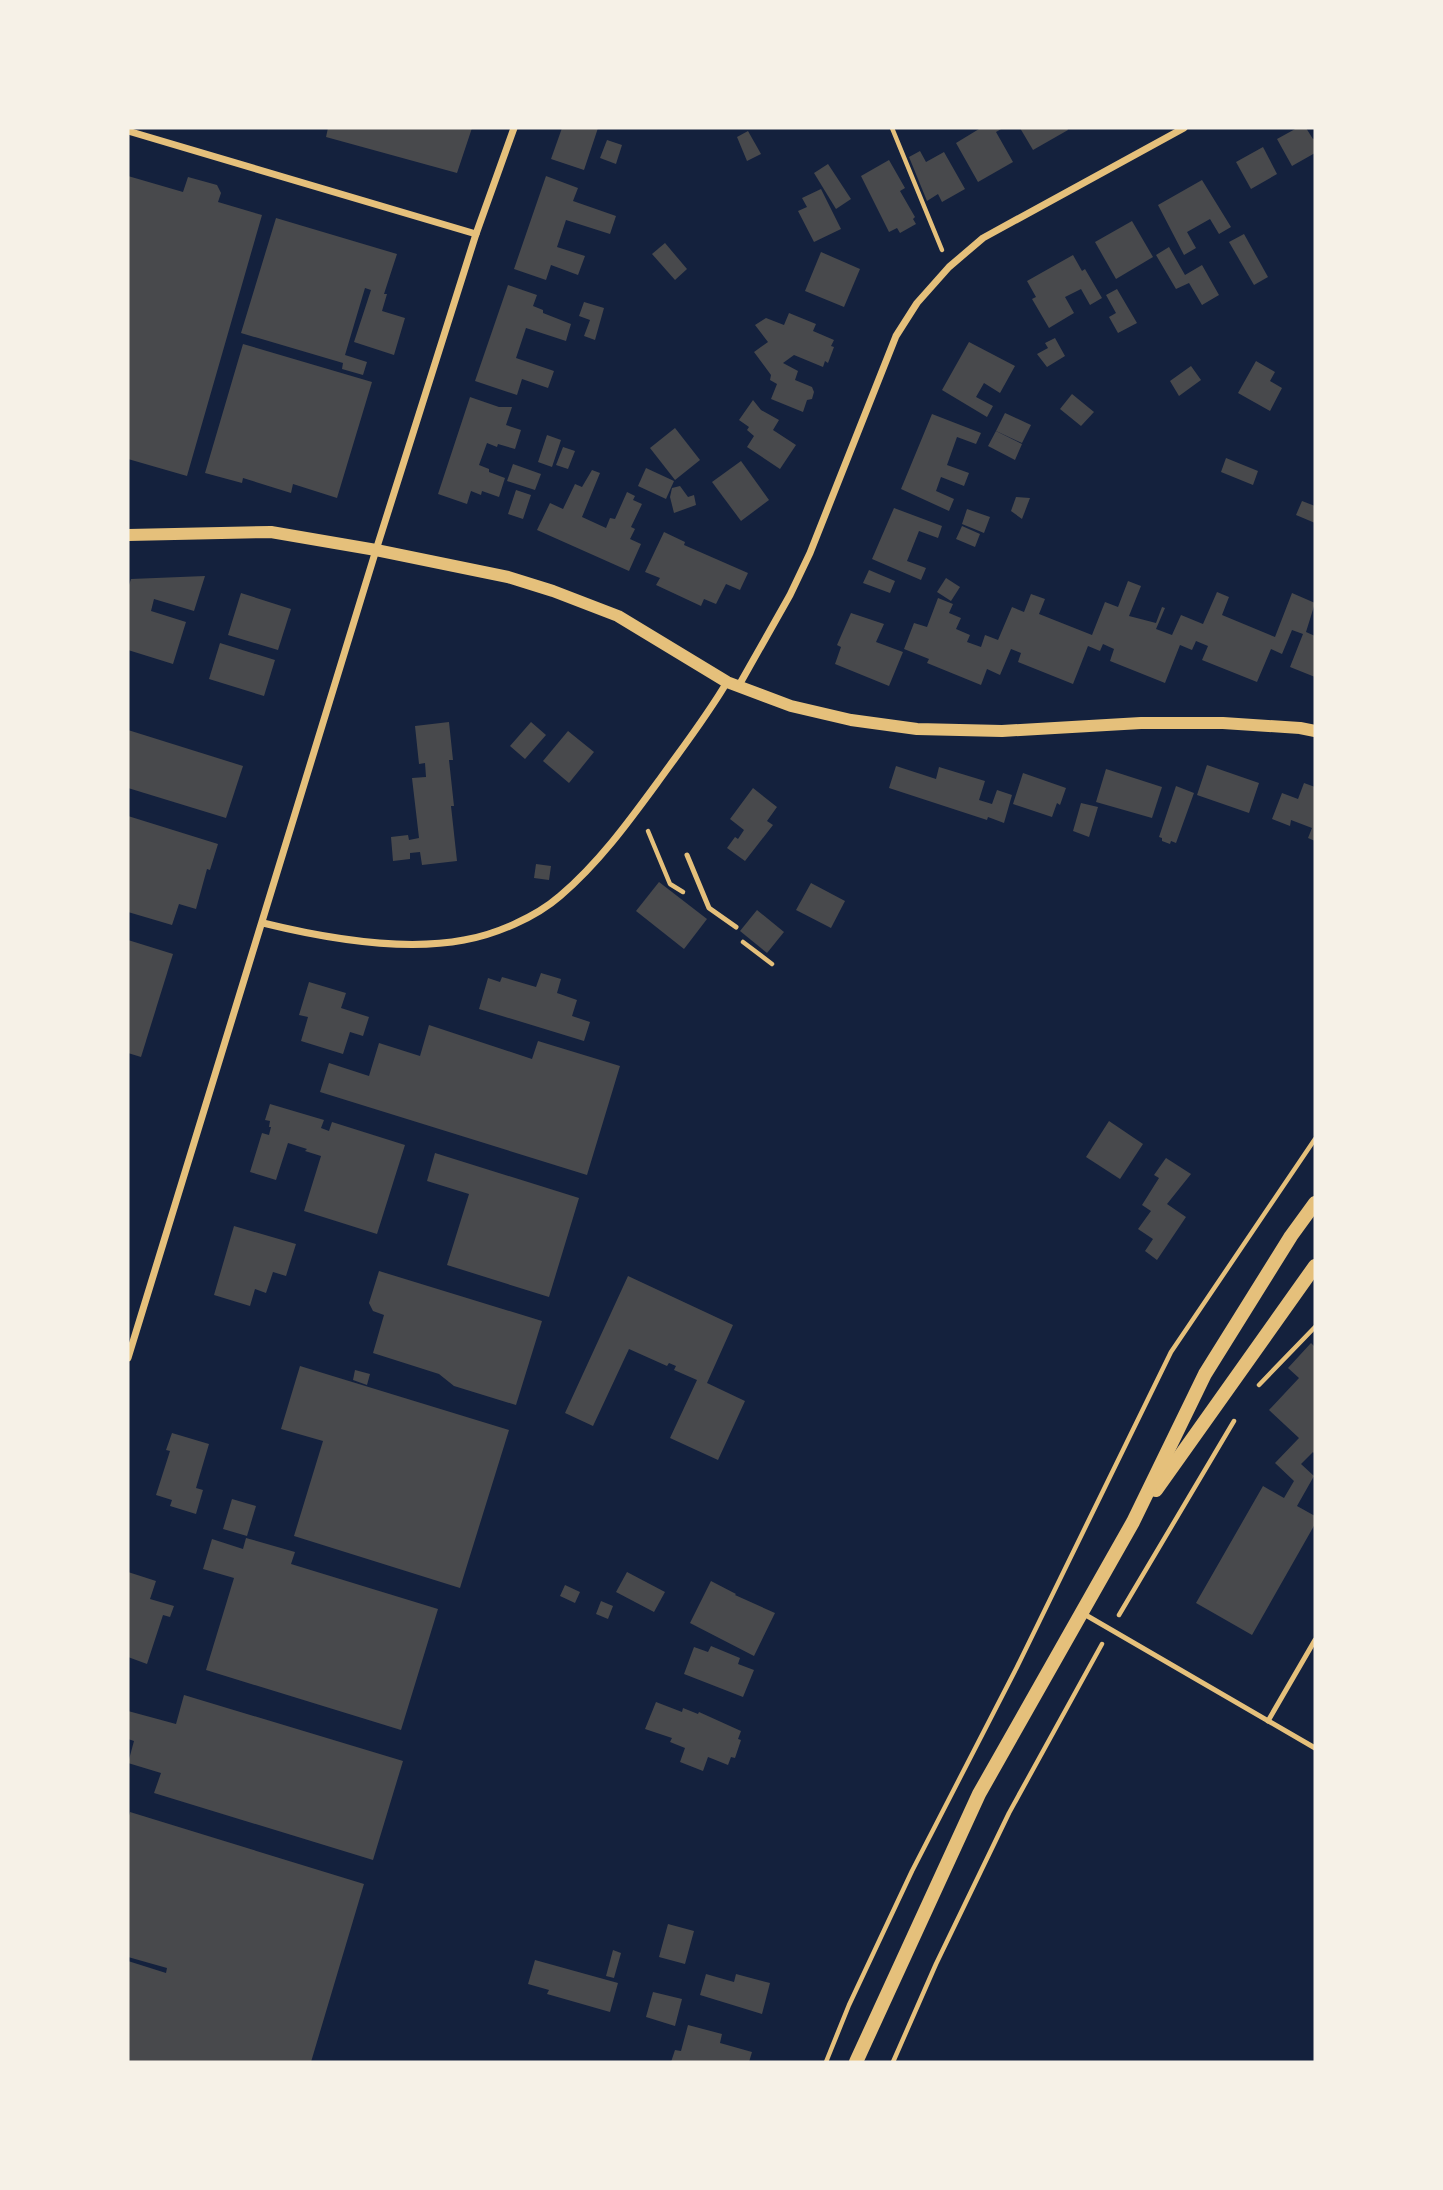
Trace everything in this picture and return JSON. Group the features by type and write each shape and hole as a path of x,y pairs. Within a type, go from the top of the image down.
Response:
{"main road":[{"path":"856,2062 979,1794 1133,1522 1205,1374 1291,1236 1315,1203"},
{"path":"1133,1522 1315,1266"}],"street":[{"path":"128,1358 376,550 476,234 514,128"},
{"path":"263,923 325,938 419,944 464,940 512,925 558,898 589,869 631,819 703,720 733,684 790,595 810,553 896,336 917,303 949,267 983,238 1184,128"},
{"path":"128,131 476,234"},
{"path":"128,535 271,532 508,577 618,616 733,684 791,706 850,720 916,729 1002,731 1141,723 1196,723 1315,731"}],"lane":[{"path":"687,855 709,908 736,928"},
{"path":"1082,1612 1315,1748"},
{"path":"1268,1721 1315,1640"}],"path":[{"path":"892,128 949,267"},
{"path":"648,831 670,884 709,908"},
{"path":"736,928 735,936 772,964"},
{"path":"826,2062 849,2005 912,1871 1017,1667 1171,1352 1315,1139"},
{"path":"1259,1386 1315,1327"},
{"path":"893,2062 936,1964 1009,1813 1110,1630 1235,1419"}],"building":[{"path":"328,128 472,128 457,173 326,137"},
{"path":"562,128 598,128 584,170 551,159"},
{"path":"978,128 1003,128 996,132 1013,162 978,182 956,143"},
{"path":"1020,128 1067,128 1068,130 1033,150"},
{"path":"1297,128 1306,128 1313,139 1315,138 1315,153 1292,166 1277,139"},
{"path":"748,131 761,154 747,161 737,137"},
{"path":"607,140 622,145 616,164 600,158"},
{"path":"1263,147 1277,174 1251,189 1236,162"},
{"path":"920,151 926,162 944,152 965,189 942,202 938,194 927,201 909,157"},
{"path":"889,160 905,188 900,191 915,217 913,219 916,224 900,233 897,228 889,232 861,176"},
{"path":"828,164 851,199 836,209 814,173"},
{"path":"128,176 183,192 188,177 217,185 221,193 218,202 262,215 187,476 128,459"},
{"path":"546,176 578,188 573,201 616,216 610,234 566,220 557,247 585,256 578,275 551,265 546,280 514,269"},
{"path":"1202,180 1231,227 1219,234 1210,219 1187,232 1196,248 1184,255 1158,205"},
{"path":"821,189 841,229 814,242 798,211 807,207 802,198"},
{"path":"276,218 397,254 384,294 387,294 382,311 405,318 394,355 354,342 371,290 365,288 345,355 367,362 363,375 342,369 343,363 241,333"},
{"path":"1132,221 1153,257 1116,279 1095,242"},
{"path":"1244,234 1268,277 1254,285 1229,242"},
{"path":"665,243 687,269 675,280 652,254"},
{"path":"1169,247 1185,275 1202,265 1219,295 1202,305 1189,283 1176,289 1156,255"},
{"path":"821,252 860,269 844,307 805,291"},
{"path":"1073,255 1082,271 1085,269 1102,298 1090,305 1081,289 1065,297 1074,313 1049,328 1032,299 1036,297 1027,281"},
{"path":"508,285 537,295 533,306 571,324 566,341 526,328 516,358 554,371 548,388 522,379 517,395 475,381"},
{"path":"1117,289 1137,323 1118,333 1109,317 1116,313 1106,295"},
{"path":"584,302 604,308 595,340 584,336 590,320 579,316"},
{"path":"789,313 816,324 813,331 834,340 828,363 825,361 823,367 794,355 783,363 798,371 795,380 812,387 812,399 807,400 803,412 771,399 777,384 770,380 771,375 754,352 768,342 755,325 766,318 784,325"},
{"path":"1055,338 1065,356 1047,367 1037,354 1048,348 1045,343"},
{"path":"969,342 1015,366 1000,393 984,383 976,397 993,406 987,417 942,390"},
{"path":"243,344 372,382 337,498 293,484 291,493 243,478 242,483 205,473"},
{"path":"1256,361 1275,372 1270,381 1282,388 1270,411 1238,393"},
{"path":"1191,366 1201,380 1179,396 1170,381"},
{"path":"1072,394 1094,412 1081,426 1060,409"},
{"path":"470,397 499,407 512,407 506,425 521,430 515,449 487,443 479,465 505,478 499,497 482,491 481,495 471,491 467,504 438,494"},
{"path":"753,400 761,410 779,420 773,430 796,445 780,469 747,447 754,436 747,430 749,427 739,420"},
{"path":"1005,413 1031,425 1022,443 996,431"},
{"path":"932,414 981,433 976,444 957,437 947,465 969,473 964,486 941,477 936,491 954,499 949,511 901,489"},
{"path":"675,428 700,460 675,480 650,448"},
{"path":"996,431 1022,444 1015,460 988,446"},
{"path":"547,435 561,440 552,467 538,462"},
{"path":"563,447 575,451 568,469 556,465"},
{"path":"1226,458 1258,471 1253,485 1221,472"},
{"path":"741,461 769,500 741,521 712,482"},
{"path":"513,464 541,474 535,490 507,481"},
{"path":"646,468 674,481 666,499 638,486"},
{"path":"592,470 600,473 582,517 606,528 610,518 615,519 627,492 635,496 633,500 642,504 631,527 635,529 630,539 641,544 629,571 537,530 550,503 563,509 575,484 582,487"},
{"path":"680,486 688,497 694,495 696,505 674,513 670,497 672,488"},
{"path":"516,490 531,495 523,519 508,514"},
{"path":"1016,497 1030,498 1022,519 1011,511"},
{"path":"1302,501 1315,506 1315,523 1296,515"},
{"path":"894,508 942,526 938,538 919,531 907,561 926,568 921,580 872,559"},
{"path":"967,509 990,517 984,533 962,524"},
{"path":"962,526 980,534 975,547 956,539"},
{"path":"664,532 685,542 684,545 748,573 740,590 726,584 716,604 704,599 701,606 656,585 660,578 645,572"},
{"path":"869,570 895,581 890,593 863,583"},
{"path":"205,576 194,611 154,599 151,611 186,622 173,664 128,650 128,588 131,579"},
{"path":"946,578 960,587 951,601 937,592"},
{"path":"1128,581 1141,586 1129,616 1156,623 1162,607 1165,608 1156,629 1172,635 1181,615 1203,624 1217,592 1229,597 1222,615 1275,637 1292,593 1315,603 1306,632 1315,636 1315,677 1290,667 1303,634 1292,630 1282,654 1271,649 1257,682 1202,660 1208,646 1196,641 1192,650 1180,645 1165,683 1110,661 1114,649 1103,644 1100,651 1088,646 1073,684 1018,662 1021,653 1011,649 1000,675 987,669 981,685 927,663 929,659 904,649 914,623 927,627 938,598 953,604 949,613 961,618 956,629 970,635 967,642 981,647 985,635 998,640 1012,607 1024,612 1031,594 1045,599 1039,614 1092,635 1105,602 1118,607"},
{"path":"241,593 291,609 278,650 228,635"},
{"path":"851,613 884,624 876,642 903,652 889,686 835,664 841,647 837,645"},
{"path":"220,643 275,660 264,696 209,679"},
{"path":"449,722 453,760 449,760 454,806 451,806 457,861 422,865 420,852 410,853 410,859 393,861 391,837 408,835 409,840 419,838 412,778 426,777 425,763 419,764 415,726"},
{"path":"531,722 546,735 525,759 510,746"},
{"path":"128,730 243,766 226,818 128,788"},
{"path":"568,731 594,752 569,783 543,761"},
{"path":"1207,765 1259,783 1249,813 1197,795"},
{"path":"896,766 936,779 939,767 985,781 979,800 992,804 997,790 1012,795 1004,823 889,788"},
{"path":"1106,769 1162,787 1152,818 1096,802"},
{"path":"1023,773 1066,788 1052,817 1013,804"},
{"path":"1304,783 1315,787 1315,841 1308,838 1312,828 1291,820 1290,826 1272,819 1282,793 1298,799"},
{"path":"1176,786 1194,793 1176,843 1171,841 1170,844 1159,837"},
{"path":"753,788 777,807 767,821 773,825 745,861 727,848 744,830 730,819"},
{"path":"1081,803 1098,807 1089,837 1073,831"},
{"path":"128,816 218,844 210,870 207,869 196,909 179,904 172,925 128,912"},
{"path":"536,864 551,866 549,880 534,878"},
{"path":"659,882 707,919 684,949 636,911"},
{"path":"811,883 845,901 831,928 796,910"},
{"path":"757,910 784,932 767,953 740,931"},
{"path":"128,940 173,954 141,1057 128,1053"},
{"path":"541,973 561,979 557,993 577,1000 572,1016 590,1022 584,1041 479,1009 488,978 500,982 502,977 536,987"},
{"path":"309,982 346,993 341,1008 369,1017 363,1036 350,1032 343,1054 301,1041 308,1017 299,1015"},
{"path":"429,1025 532,1059 538,1041 620,1066 587,1175 320,1092 329,1063 369,1076 379,1043 420,1056"},
{"path":"270,1104 324,1120 321,1128 329,1131 332,1122 405,1145 377,1234 304,1211 321,1156 305,1151 307,1149 288,1143 276,1180 250,1172 262,1133 269,1135 270,1121 265,1120"},
{"path":"1109,1121 1143,1144 1120,1179 1086,1157"},
{"path":"435,1153 579,1198 549,1297 447,1265 469,1194 427,1181"},
{"path":"1166,1158 1191,1174 1167,1204 1186,1217 1157,1260 1145,1251 1153,1239 1138,1229 1151,1211 1142,1205 1159,1178 1154,1175"},
{"path":"234,1226 296,1244 286,1276 273,1272 266,1293 255,1289 250,1306 214,1295"},
{"path":"379,1271 542,1321 516,1405 454,1386 439,1374 373,1353 384,1315 373,1311 369,1303"},
{"path":"628,1276 733,1325 707,1383 745,1401 718,1460 670,1438 697,1380 674,1370 676,1366 669,1363 667,1366 629,1349 593,1426 565,1413"},
{"path":"1311,1343 1315,1347 1315,1454 1313,1452 1301,1464 1314,1476 1297,1506 1315,1516 1315,1524 1252,1635 1196,1603 1263,1486 1284,1498 1294,1481 1275,1463 1299,1438 1269,1410 1299,1378 1288,1368"},
{"path":"300,1366 509,1430 460,1588 294,1536 323,1441 281,1429"},
{"path":"355,1370 370,1374 367,1385 353,1380"},
{"path":"172,1433 209,1444 196,1488 203,1490 196,1514 170,1506 172,1500 156,1495 170,1451 166,1450"},
{"path":"232,1499 256,1506 247,1536 223,1529"},
{"path":"246,1538 295,1552 291,1564 438,1609 401,1730 206,1670 234,1578 203,1569 212,1539 243,1549"},
{"path":"128,1572 156,1581 150,1599 174,1606 170,1617 163,1615 147,1664 128,1657"},
{"path":"627,1572 665,1592 654,1612 616,1592"},
{"path":"711,1581 775,1613 754,1656 690,1623"},
{"path":"565,1585 580,1592 575,1603 560,1596"},
{"path":"601,1601 613,1606 608,1619 596,1614"},
{"path":"711,1646 740,1658 738,1664 754,1670 743,1697 684,1674 694,1647 708,1652"},
{"path":"184,1695 403,1761 373,1860 154,1793 161,1773 128,1763 134,1741 128,1739 128,1711 176,1724"},
{"path":"656,1702 682,1712 683,1708 698,1714 699,1712 741,1731 735,1758 731,1757 728,1765 708,1757 703,1771 680,1762 685,1748 670,1742 672,1738 645,1729"},
{"path":"130,1812 364,1884 311,2062 128,2062 128,1961 166,1973 167,1968 128,1957"},
{"path":"668,1924 694,1931 685,1964 659,1957"},
{"path":"613,1950 621,1953 614,1978 606,1976"},
{"path":"535,1960 618,1983 610,2012 547,1994 549,1990 528,1984"},
{"path":"706,1974 734,1982 736,1974 770,1983 762,2014 700,1995"},
{"path":"653,1992 682,1999 675,2026 646,2017"},
{"path":"688,2025 722,2034 720,2043 752,2052 749,2062 671,2062 675,2050 681,2051"}]}
